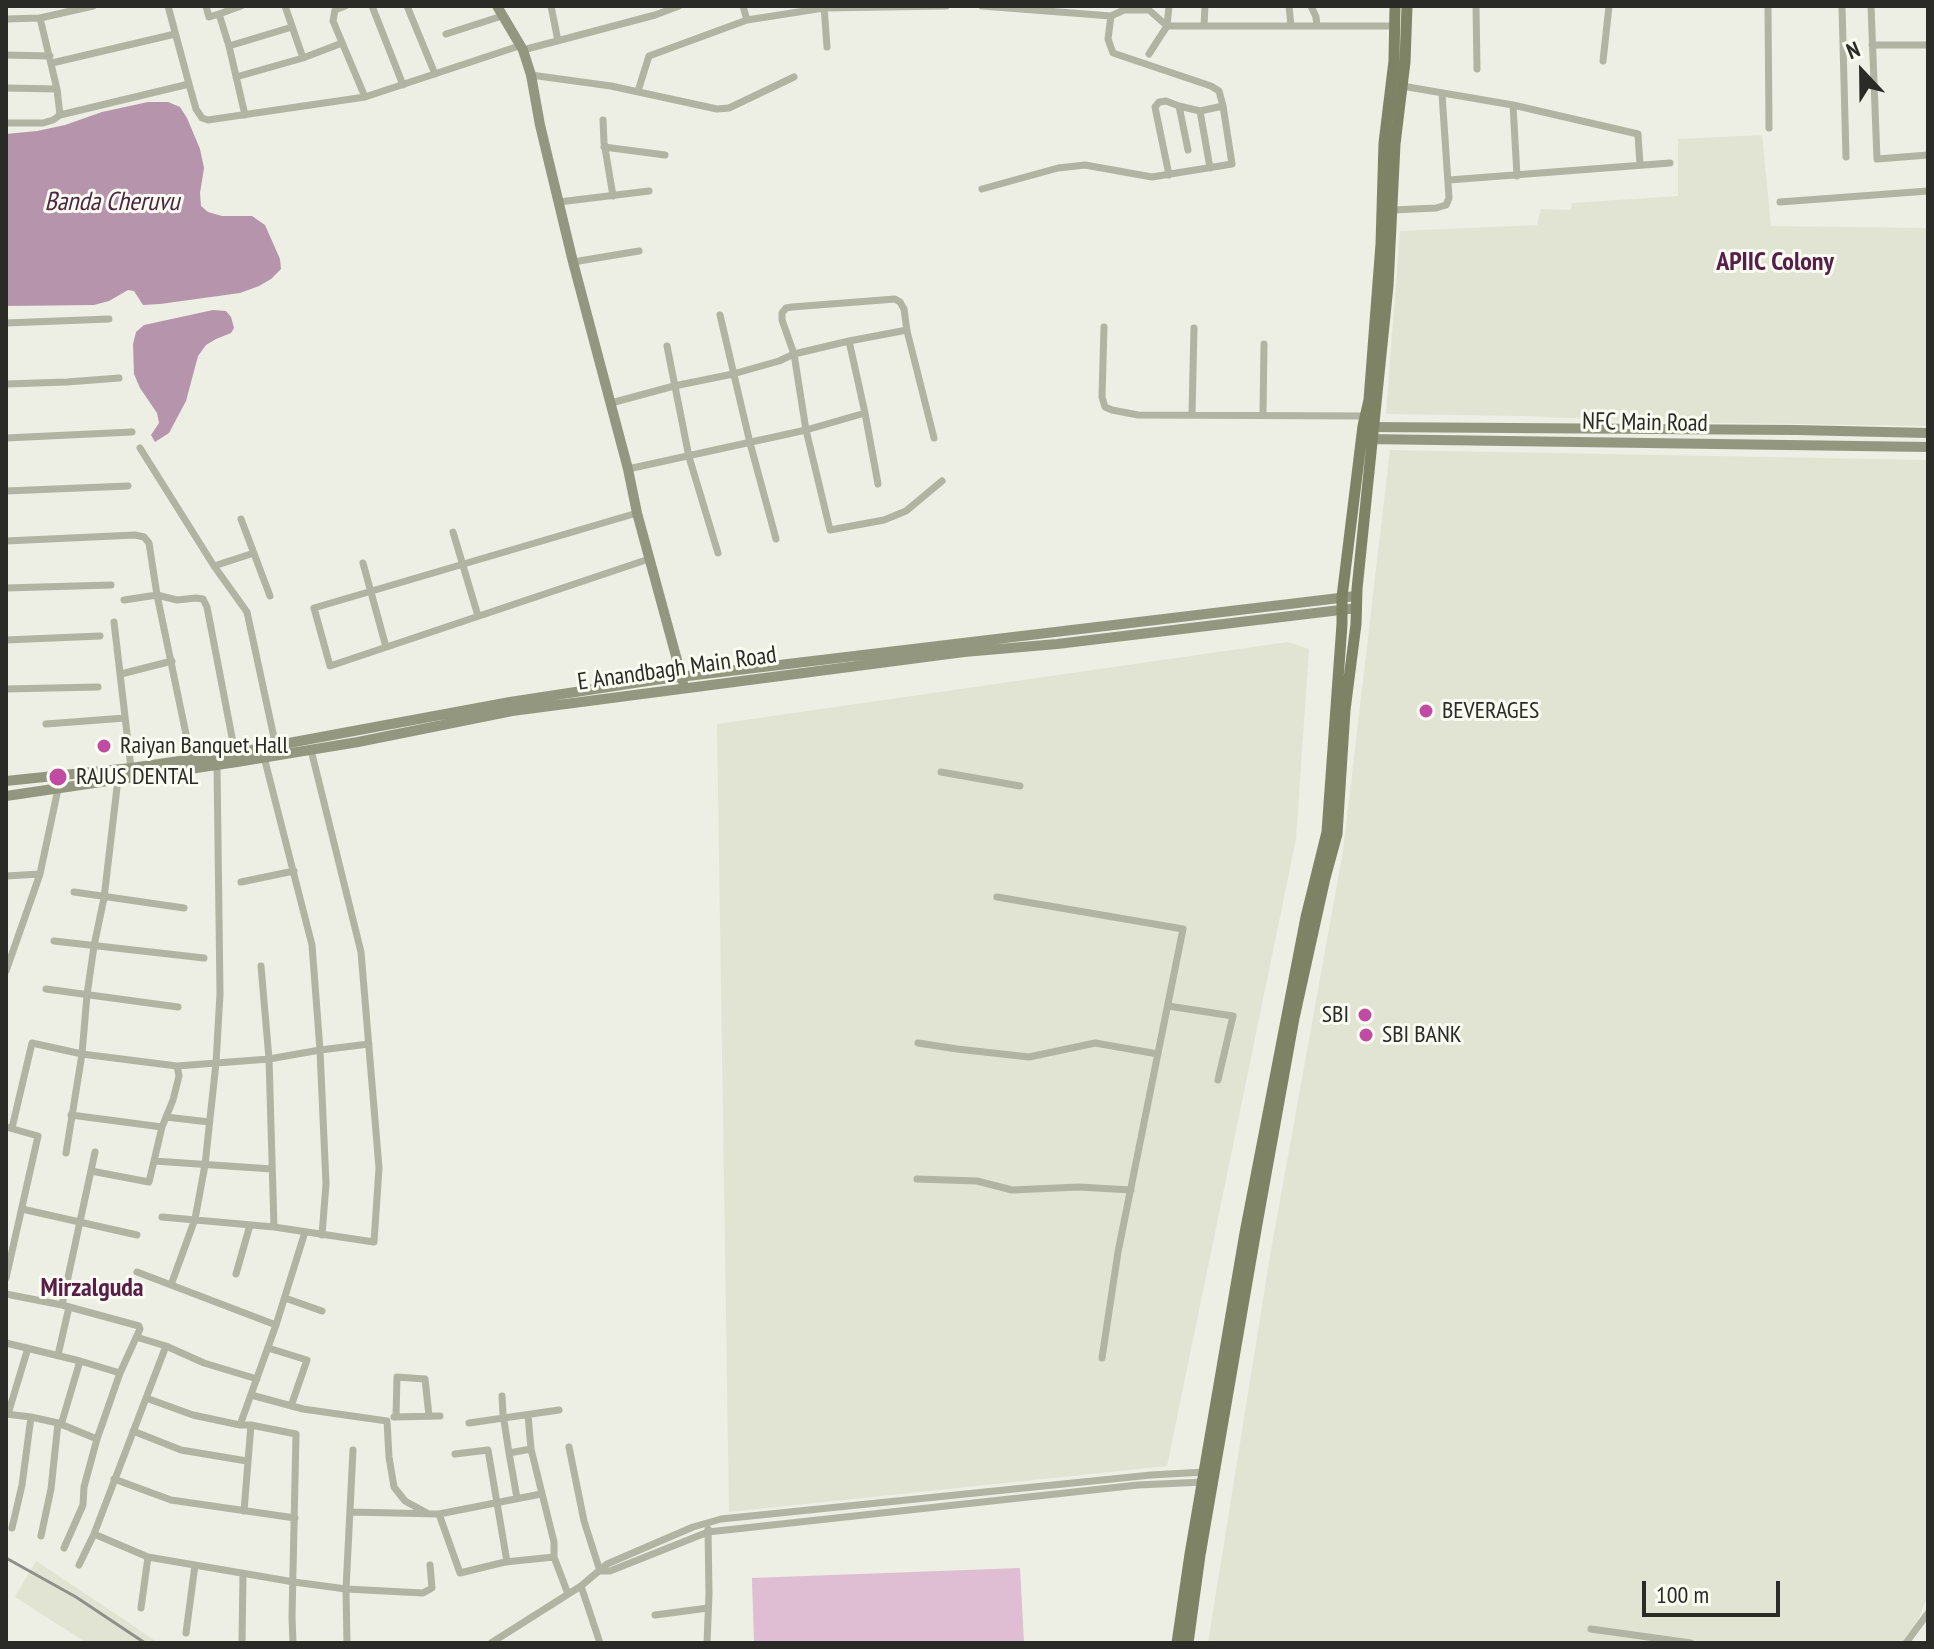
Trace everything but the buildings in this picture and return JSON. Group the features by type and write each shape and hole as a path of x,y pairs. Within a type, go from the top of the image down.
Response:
{"main road":[{"path":"1247,1253 1296,1011 1337,834 1381,244 1384,143 1394,61 1395,6"},
{"path":"1177,1643 1190,1554 1208,1478 1306,917 1327,832 1342,603 1388,286 1395,144 1407,6"},
{"path":"1188,1643 1208,1478"}],"street":[{"path":"6,19 40,18 93,6"},
{"path":"168,6 196,109 202,118 208,120 365,97 521,48 558,41 679,6"},
{"path":"206,6 209,17 241,6"},
{"path":"285,6 303,58"},
{"path":"345,6 335,10 333,21 365,97"},
{"path":"372,6 403,85"},
{"path":"407,6 435,74"},
{"path":"551,6 558,41"},
{"path":"743,6 747,20"},
{"path":"638,91 649,56 747,20 824,7 946,6"},
{"path":"982,6 1111,16 1124,10 1149,10 1167,26 1396,26"},
{"path":"1149,54 1167,26 1169,6"},
{"path":"1204,26 1205,6"},
{"path":"1289,6 1291,26"},
{"path":"1311,6 1317,26"},
{"path":"1476,6 1477,69"},
{"path":"1603,61 1609,6"},
{"path":"1768,6 1769,128"},
{"path":"1842,6 1846,157"},
{"path":"1871,6 1877,159 1928,155"},
{"path":"824,7 827,47"},
{"path":"446,34 499,11 521,48 531,75 573,262 683,682"},
{"path":"219,14 245,115"},
{"path":"982,189 1076,166 1146,177 1232,164 1219,91 1113,53 1108,39 1111,16"},
{"path":"40,18 51,59 60,115"},
{"path":"229,46 292,27"},
{"path":"6,55 51,59 175,34"},
{"path":"236,77 342,43"},
{"path":"1872,45 1928,45"},
{"path":"531,75 638,91 717,109 729,108 794,77"},
{"path":"6,123 43,123 60,115 189,84"},
{"path":"1402,86 1513,105 1638,134 1640,165"},
{"path":"6,88 57,89"},
{"path":"1393,210 1446,205 1449,198 1442,94"},
{"path":"1169,175 1155,107 1159,102 1166,101 1200,111 1223,106"},
{"path":"1513,105 1517,176"},
{"path":"1179,106 1188,150"},
{"path":"1200,111 1210,168"},
{"path":"603,120 604,147 613,196"},
{"path":"604,147 665,155"},
{"path":"1449,180 1670,163"},
{"path":"559,202 649,191"},
{"path":"1780,202 1928,191"},
{"path":"573,262 639,251"},
{"path":"934,438 900,302 895,299 786,308 782,320 794,354 806,430 830,530 884,520 906,511 942,481"},
{"path":"720,315 776,539"},
{"path":"6,323 109,319"},
{"path":"1104,327 1102,397 1105,407 1138,415 1263,414 1367,429"},
{"path":"1192,414 1194,328"},
{"path":"611,403 733,374 794,354 907,330"},
{"path":"849,341 878,484"},
{"path":"1263,414 1264,344"},
{"path":"667,346 689,457 718,553"},
{"path":"6,384 119,378"},
{"path":"628,469 806,430 865,413"},
{"name":"NFC Main Road","path":"1367,429 1928,433"},
{"name":"NFC Main Road","path":"1367,429 1928,447"},
{"path":"6,438 132,432"},
{"path":"140,448 214,566 247,612 277,750"},
{"path":"6,491 128,486"},
{"path":"637,513 314,608 330,666 649,559"},
{"path":"241,519 270,596"},
{"path":"453,532 478,616"},
{"path":"6,541 144,537 149,543 191,758"},
{"path":"214,566 254,553"},
{"path":"363,563 386,647"},
{"path":"6,588 111,585"},
{"path":"124,600 157,595 177,600 203,599 235,753"},
{"name":"E Anandbagh Main Road","path":"6,781 118,775 217,765 510,702 1057,644 1356,602"},
{"path":"114,622 131,768"},
{"path":"6,640 100,636"},
{"path":"121,674 172,661"},
{"name":"E Anandbagh Main Road","path":"6,795 58,789 118,775 131,768 235,753 311,750 683,682"},
{"path":"6,689 98,687"},
{"path":"46,724 125,718"},
{"path":"162,1217 274,1227 374,1242 379,1168 361,952 311,750"},
{"path":"264,757 312,945 326,1184 322,1235"},
{"path":"171,1285 195,1219 205,1165 216,1063 220,994 217,765"},
{"path":"941,772 1020,786"},
{"path":"66,1153 82,1054 94,946 104,898 118,775"},
{"path":"6,971 40,874 58,789"},
{"path":"241,882 294,871"},
{"path":"6,876 40,874"},
{"path":"74,892 184,908"},
{"path":"997,897 1183,929 1118,1252 1102,1358"},
{"path":"6,941 16,941"},
{"path":"54,941 204,958"},
{"path":"261,966 269,1059 274,1227"},
{"path":"46,989 178,1007"},
{"path":"1168,1006 1233,1016 1218,1080"},
{"path":"6,1278 38,1136 9,1128 32,1043 82,1054 177,1066 269,1059 369,1044"},
{"path":"918,1043 1029,1057 1095,1043 1158,1054"},
{"path":"91,1171 149,1182 162,1127 179,1076 177,1066"},
{"path":"71,1115 162,1127"},
{"path":"166,1117 209,1122"},
{"path":"58,1355 95,1152"},
{"path":"154,1161 272,1169"},
{"path":"917,1179 977,1181 1012,1190 1079,1187 1131,1190"},
{"path":"22,1209 137,1235"},
{"path":"236,1274 250,1225"},
{"path":"240,1425 305,1232"},
{"path":"137,1272 276,1325"},
{"path":"6,1294 139,1326 89,1463 83,1505 64,1548"},
{"path":"285,1298 322,1311"},
{"path":"136,1337 257,1379"},
{"path":"6,1343 120,1373"},
{"path":"79,1565 94,1534 166,1346"},
{"path":"28,1348 7,1414 59,1424 97,1439"},
{"path":"268,1348 307,1360 291,1406"},
{"path":"41,1536 51,1489 59,1424 80,1361"},
{"path":"396,1416 397,1377 425,1379 429,1416"},
{"path":"251,1395 303,1409 387,1421 396,1416 440,1416"},
{"path":"502,1396 517,1498"},
{"path":"146,1398 193,1415 296,1434 293,1643"},
{"path":"469,1423 559,1410"},
{"path":"528,1415 531,1449 554,1542 554,1557 568,1594"},
{"path":"12,1528 22,1485 31,1417"},
{"path":"387,1421 394,1487 405,1501 427,1513"},
{"path":"244,1511 251,1425"},
{"path":"133,1431 181,1450 247,1461"},
{"path":"569,1447 584,1521 600,1571"},
{"path":"509,1453 531,1449"},
{"path":"347,1643 346,1589 353,1450"},
{"path":"455,1454 488,1450 507,1562"},
{"path":"491,1643 581,1586 607,1564 721,1519 1151,1475 1208,1478"},
{"path":"600,1571 610,1571 708,1532 1208,1478"},
{"path":"114,1479 171,1500 295,1518"},
{"path":"350,1512 439,1514 541,1494"},
{"path":"932,1497 933,1507"},
{"path":"439,1514 460,1573 507,1562 554,1557"},
{"path":"707,1643 708,1522"},
{"path":"94,1534 148,1557 346,1589 423,1593 432,1588 430,1565"},
{"path":"141,1608 148,1557"},
{"path":"186,1633 195,1565"},
{"path":"242,1643 243,1574"},
{"path":"581,1586 600,1643"},
{"path":"655,1615 708,1608"},
{"path":"1906,1643 1928,1613"},
{"path":"1591,1629 1691,1643"}],"shaded area":[{"path":"1762,135 1771,226 1928,228 1928,426 1386,414 1400,231 1537,225 1541,209 1571,210 1572,203 1678,196 1678,139"},
{"path":"1390,450 1928,460 1928,1595 1909,1643 1208,1643 1270,1256 1343,851"},
{"path":"1288,642 1309,649 1296,839 1167,1466 729,1512 717,724"},
{"path":"36,1561 158,1643 87,1643 15,1597"},
{"path":"1020,1568 1024,1643 754,1643 752,1578"}],"water":[{"name":"Banda Cheruvu","path":"148,102 168,102 180,107 187,118 204,168 201,206 208,212 222,216 252,216 265,225 280,259 281,269 271,279 240,293 160,304 143,305 134,291 128,290 94,305 6,306 6,134 65,125 102,112"},
{"path":"213,310 226,311 234,328 231,333 206,345 198,356 186,401 169,433 155,442 151,435 159,423 157,413 134,374 133,344 136,332 144,325"}],"railway":[{"path":"6,1558 76,1597 145,1643"}],"place":[{"name":"BEVERAGES","path":"1426,711"},
{"name":"Raiyan Banquet Hall","path":"104,746"},
{"name":"RAJUS DENTAL","path":"58,777"},
{"name":"SBI","path":"1365,1015"},
{"name":"SBI BANK","path":"1366,1035"}],"district":[{"name":"APIIC Colony","path":"1775,263"},
{"name":"Mirzalguda","path":"92,1289"}]}
